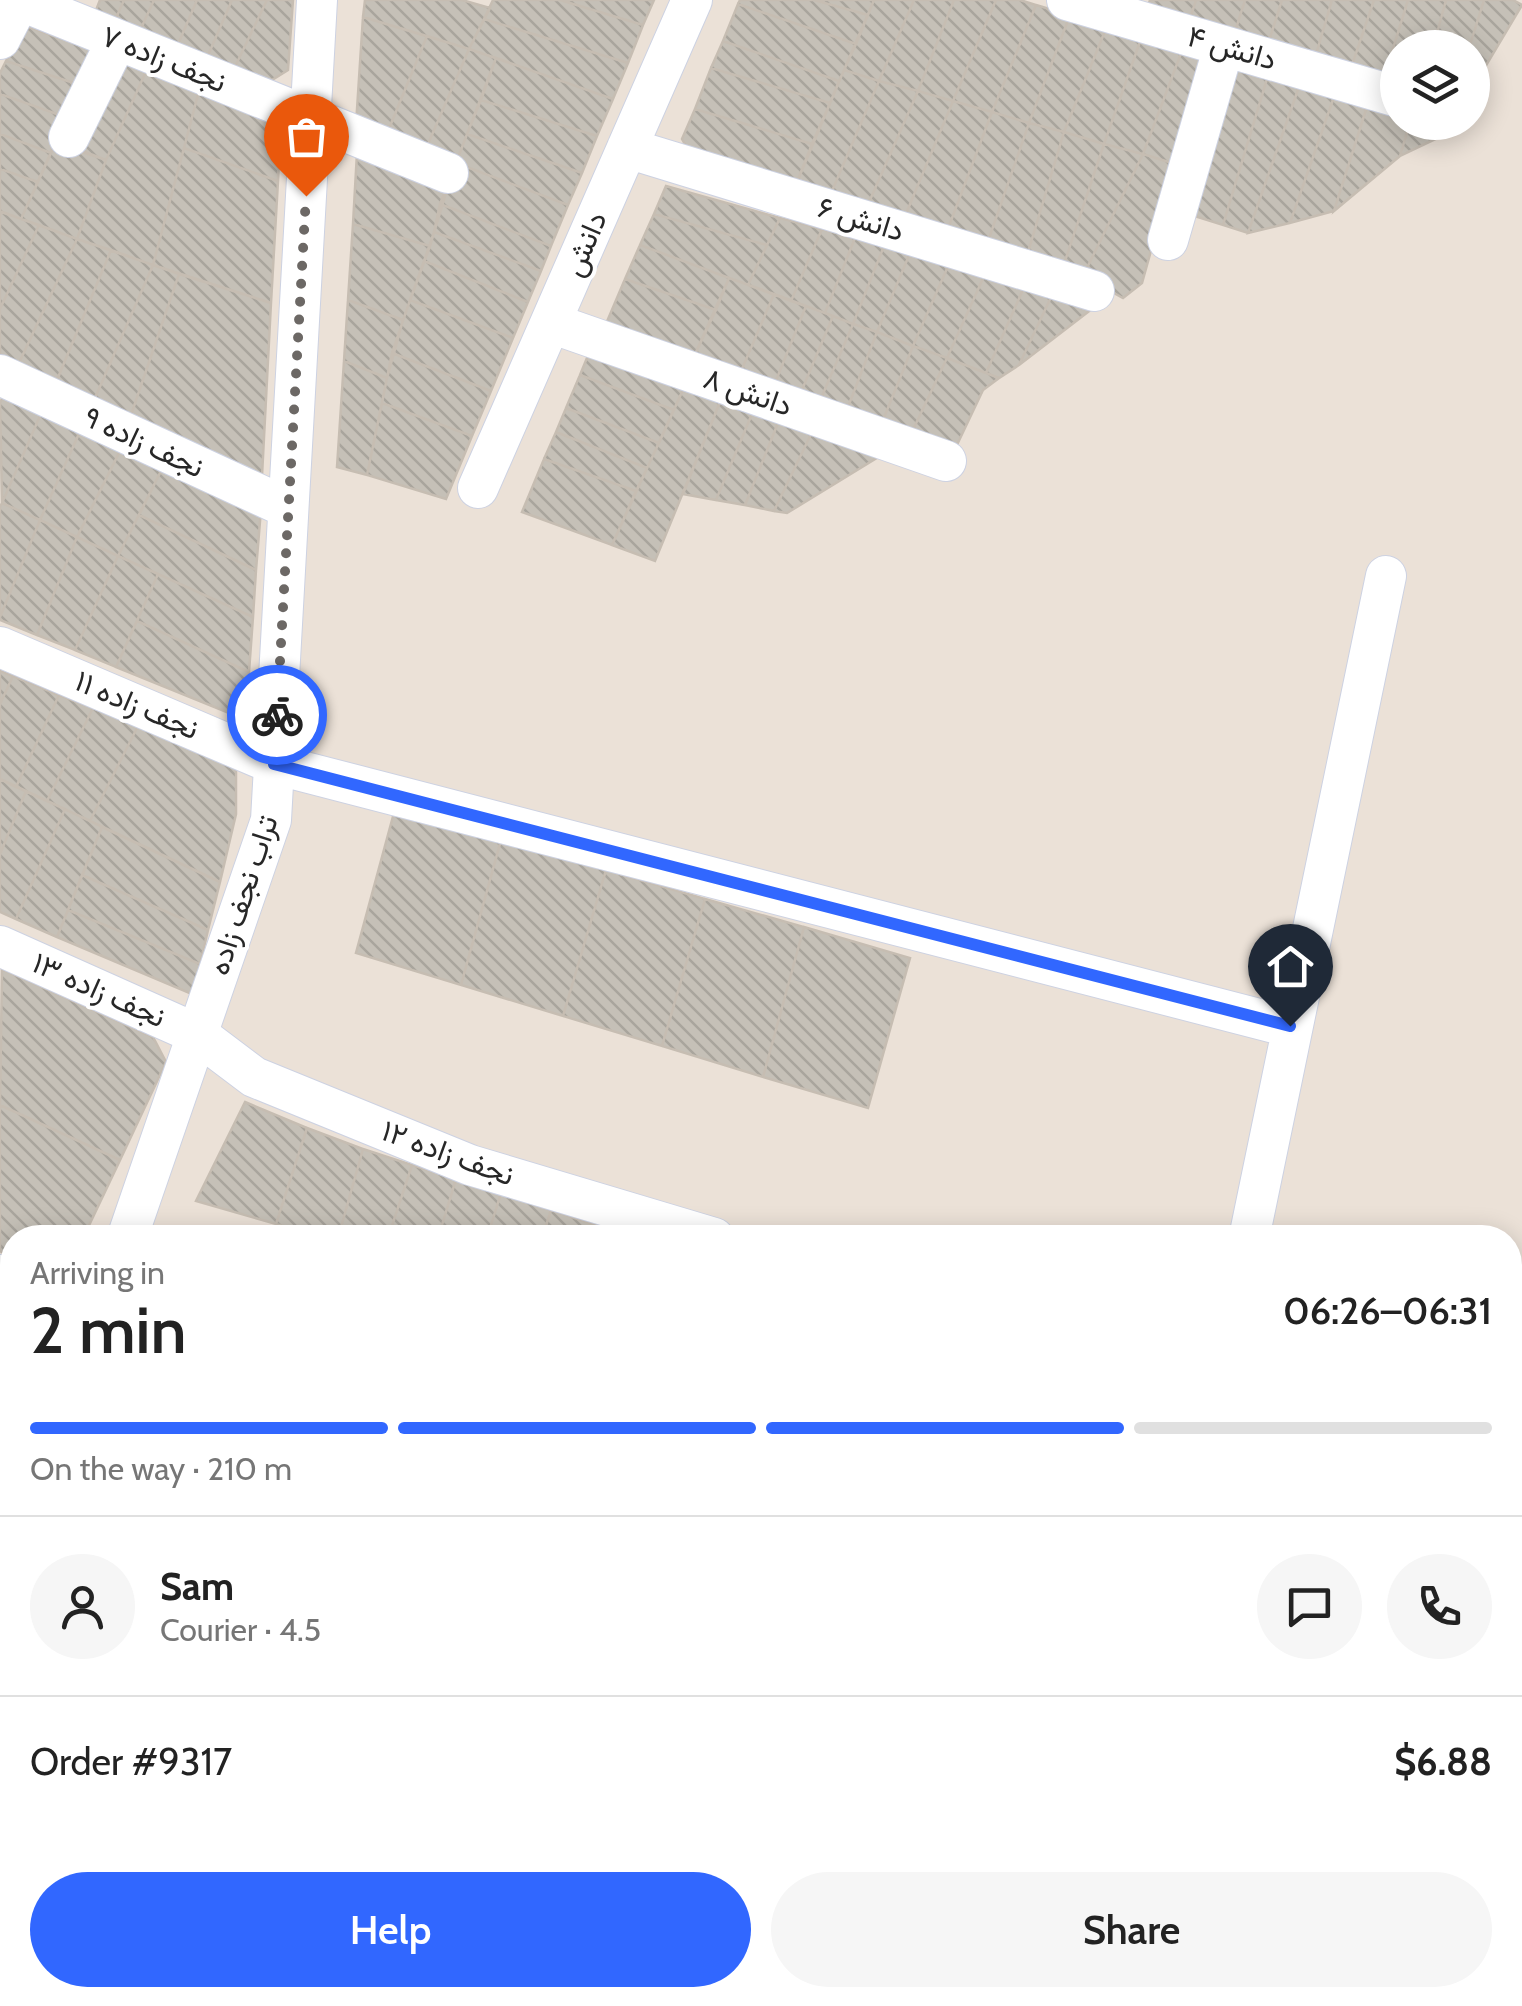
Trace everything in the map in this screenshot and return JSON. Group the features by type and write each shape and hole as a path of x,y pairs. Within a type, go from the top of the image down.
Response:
{"street":[{"name":"نجف زاده ۷","path":"19,0 448,173"},
{"path":"0,39 19,0"},
{"name":"تراب نجف زاده","path":"132,1225 271,820 316,0"},
{"name":"دانش","path":"478,488 692,0"},
{"name":"دانش ۴","path":"1067,0 1380,92"},
{"path":"69,138 117,40"},
{"path":"1168,240 1224,46"},
{"name":"دانش ۶","path":"627,148 1094,291"},
{"name":"دانش ۸","path":"551,323 946,461"},
{"name":"نجف زاده ۹","path":"0,376 288,508"},
{"path":"1251,1225 1386,576"},
{"name":"نجف زاده ۱۱","path":"0,647 274,764 1290,1026"},
{"name":"نجف زاده ۱۳","path":"0,946 198,1034"},
{"name":"نجف زاده ۱۲","path":"198,1034 254,1077 470,1165 671,1225"}],"building":[{"path":"100,0 124,0 113,25 93,18"},
{"path":"124,0 154,0 138,35 113,25"},
{"path":"154,0 197,0 176,49 138,35"},
{"path":"197,0 232,0 206,60 176,49"},
{"path":"232,0 267,0 233,71 206,60"},
{"path":"267,0 293,0 288,70 267,83 233,71"},
{"path":"365,0 462,0 490,8 469,49 363,17"},
{"path":"493,0 560,0 643,25 628,63 484,19"},
{"path":"560,0 654,0 643,25"},
{"path":"740,0 814,0 868,15 856,44 738,4"},
{"path":"814,0 874,0 868,15"},
{"path":"874,0 914,0 879,81 844,70"},
{"path":"914,0 954,0 918,91 879,81"},
{"path":"954,0 996,0 953,101 918,91"},
{"path":"996,0 1036,5 992,112 953,101"},
{"path":"1150,0 1196,0 1189,22 1147,10"},
{"path":"1196,0 1245,0 1234,35 1189,22"},
{"path":"1245,0 1282,0 1268,44 1234,35"},
{"path":"1282,0 1332,0 1315,58 1268,44"},
{"path":"1332,0 1374,0 1351,68 1315,58"},
{"path":"1374,0 1408,0 1399,30 1380,30 1380,77 1351,68"},
{"path":"1408,0 1446,0 1438,30 1399,30"},
{"path":"1446,0 1484,0 1475,30 1438,30"},
{"path":"1484,0 1513,0 1522,5 1490,59 1490,30 1475,30"},
{"path":"738,4 856,44 839,81 723,41"},
{"path":"1036,5 1070,15 1029,123 992,112"},
{"path":"1070,15 1107,26 1064,132 1029,123"},
{"path":"363,17 427,36 386,136 356,125"},
{"path":"484,19 628,63 613,99 469,49"},
{"path":"23,25 99,52 83,86 6,61"},
{"path":"1107,26 1142,36 1104,144 1064,132"},
{"path":"427,36 469,49 425,151 386,136"},
{"path":"1142,36 1183,48 1143,154 1104,144"},
{"path":"723,41 839,81 830,103 711,68"},
{"path":"1183,48 1205,55 1175,164 1143,154"},
{"path":"469,49 496,58 456,163 425,151"},
{"path":"119,55 148,67 106,160 72,147"},
{"path":"496,58 613,99 597,136 481,100"},
{"path":"6,61 83,86 68,118 0,94 0,73"},
{"path":"1232,61 1269,72 1223,225 1191,215"},
{"path":"148,67 200,87 153,265 77,239 106,160"},
{"path":"711,68 830,103 812,144 695,109"},
{"path":"844,70 879,81 829,198 795,187"},
{"path":"1269,72 1301,81 1248,233 1223,225"},
{"path":"879,81 918,91 866,209 829,198"},
{"path":"1301,81 1336,91 1290,223 1248,233"},
{"path":"200,87 281,119 278,181 184,148"},
{"path":"918,91 953,101 903,221 866,209"},
{"path":"1336,91 1369,100 1334,211 1290,223"},
{"path":"0,94 68,118 51,153 0,134"},
{"path":"481,100 597,136 582,173 467,134"},
{"path":"1369,100 1380,103 1380,140 1405,140 1400,156 1334,211"},
{"path":"953,101 992,112 946,234 903,221"},
{"path":"695,109 812,144 795,187 691,155 682,139"},
{"path":"992,112 1029,123 986,247 946,234"},
{"path":"1029,123 1064,132 1026,259 986,247"},
{"path":"1064,132 1104,144 1062,270 1026,259"},
{"path":"0,134 51,153 38,182 0,169"},
{"path":"467,134 582,173 568,205 456,163"},
{"path":"1405,140 1433,140 1400,156"},
{"path":"55,143 106,160 77,239 21,219"},
{"path":"1104,144 1143,154 1083,276 1062,270"},
{"path":"184,148 278,181 271,303 153,265"},
{"path":"357,153 449,183 430,246 353,224"},
{"path":"1143,154 1175,164 1142,283 1123,298 1083,276"},
{"path":"456,163 568,205 551,246 440,204"},
{"path":"0,169 38,182 21,219 0,211"},
{"path":"666,186 780,218 767,245 654,214"},
{"path":"440,204 551,246 541,271 434,232"},
{"path":"1,212 39,225 0,309 0,215"},
{"path":"654,214 767,245 748,285 640,245"},
{"path":"780,218 822,229 791,301 748,285"},
{"path":"353,224 430,246 403,320 348,300"},
{"path":"39,225 77,239 19,363 0,354 0,309"},
{"path":"822,229 855,238 825,313 791,301"},
{"path":"434,232 541,271 528,302 424,261"},
{"path":"855,238 884,246 853,324 825,313"},
{"path":"77,239 111,250 57,380 19,363"},
{"path":"640,245 729,278 716,310 625,279"},
{"path":"884,246 910,253 877,332 853,324"},
{"path":"111,250 153,265 95,398 57,380"},
{"path":"910,253 949,264 913,346 877,332"},
{"path":"424,261 528,302 513,338 410,300"},
{"path":"949,264 985,274 947,358 913,346"},
{"path":"153,265 179,274 131,415 95,398"},
{"path":"179,274 271,303 262,476 131,415"},
{"path":"985,274 1025,285 986,373 947,358"},
{"path":"729,278 774,294 739,376 692,361"},
{"path":"625,279 716,310 692,361 603,331"},
{"path":"1025,285 1053,293 1019,365 999,378 986,373"},
{"path":"1053,293 1097,305 1019,365"},
{"path":"774,294 806,306 773,388 739,376"},
{"path":"348,300 403,320 387,378 344,361"},
{"path":"410,300 513,338 491,391 392,353"},
{"path":"806,306 833,316 799,397 773,388"},
{"path":"833,316 853,324 819,403 799,397"},
{"path":"853,324 877,332 846,412 819,403"},
{"path":"877,332 913,346 881,425 846,412"},
{"path":"913,346 947,358 911,434 881,425"},
{"path":"591,348 686,383 674,410 580,375"},
{"path":"392,353 491,391 472,436 382,403"},
{"path":"947,358 999,378 983,390 955,449 911,434"},
{"path":"344,361 387,378 367,475 337,467"},
{"path":"580,375 674,410 659,443 566,408"},
{"path":"686,383 722,397 655,561 612,545"},
{"path":"5,392 43,409 2,503 0,403"},
{"path":"722,397 754,409 716,500 683,494"},
{"path":"382,403 472,436 446,499 367,475"},
{"path":"566,408 659,443 647,468 556,432"},
{"path":"43,409 82,427 40,520 2,503"},
{"path":"754,409 780,418 745,505 716,500"},
{"path":"780,418 813,430 774,511 745,505"},
{"path":"82,427 123,445 77,537 40,520"},
{"path":"813,430 880,456 787,513 774,511"},
{"path":"556,432 647,468 636,491 544,459"},
{"path":"123,445 164,465 118,556 77,537"},
{"path":"544,459 636,491 612,545 522,512"},
{"path":"164,465 261,509 256,570 139,515"},
{"path":"2,503 40,520 0,617 0,507"},
{"path":"139,515 256,570 253,617 118,556"},
{"path":"40,520 77,537 37,635 0,617"},
{"path":"77,537 118,556 75,650 37,635"},
{"path":"118,556 158,574 116,667 75,650"},
{"path":"158,574 253,617 249,672 137,621"},
{"path":"137,621 249,672 246,703 234,715 116,667"},
{"path":"0,671 13,676 0,704"},
{"path":"13,676 59,695 16,787 0,779 0,704"},
{"path":"59,695 93,708 47,801 16,787"},
{"path":"93,708 138,726 90,821 47,801"},
{"path":"138,726 236,765 236,814 220,882 90,821"},
{"path":"0,779 26,791 0,854"},
{"path":"26,791 65,809 16,919 0,912 0,854"},
{"path":"65,809 102,827 57,937 16,919"},
{"path":"395,809 501,840 461,985 356,953"},
{"path":"102,827 220,882 208,930 82,875"},
{"path":"501,840 606,870 563,1016 461,985"},
{"path":"606,870 705,899 662,1046 563,1016"},
{"path":"82,875 208,930 200,964 68,910"},
{"path":"705,899 804,927 763,1077 662,1046"},
{"path":"68,910 200,964 192,994 57,937"},
{"path":"804,927 910,958 868,1108 763,1077"},
{"path":"2,969 153,1037 166,1062 120,1160 0,1105"},
{"path":"245,1102 307,1128 276,1224 196,1201"},
{"path":"0,1105 120,1160 89,1225 0,1225"},
{"path":"307,1128 363,1149 342,1225 276,1224"},
{"path":"363,1149 412,1165 392,1225 342,1225"},
{"path":"412,1165 456,1179 442,1225 392,1225"},
{"path":"456,1179 501,1193 491,1225 442,1225"},
{"path":"501,1193 551,1210 546,1225 491,1225"},
{"path":"551,1210 595,1225 546,1225"}],"way so far":[{"path":"277,715 306,196"}],"route":[{"path":"277,715 274,764 1290,1026"}]}
